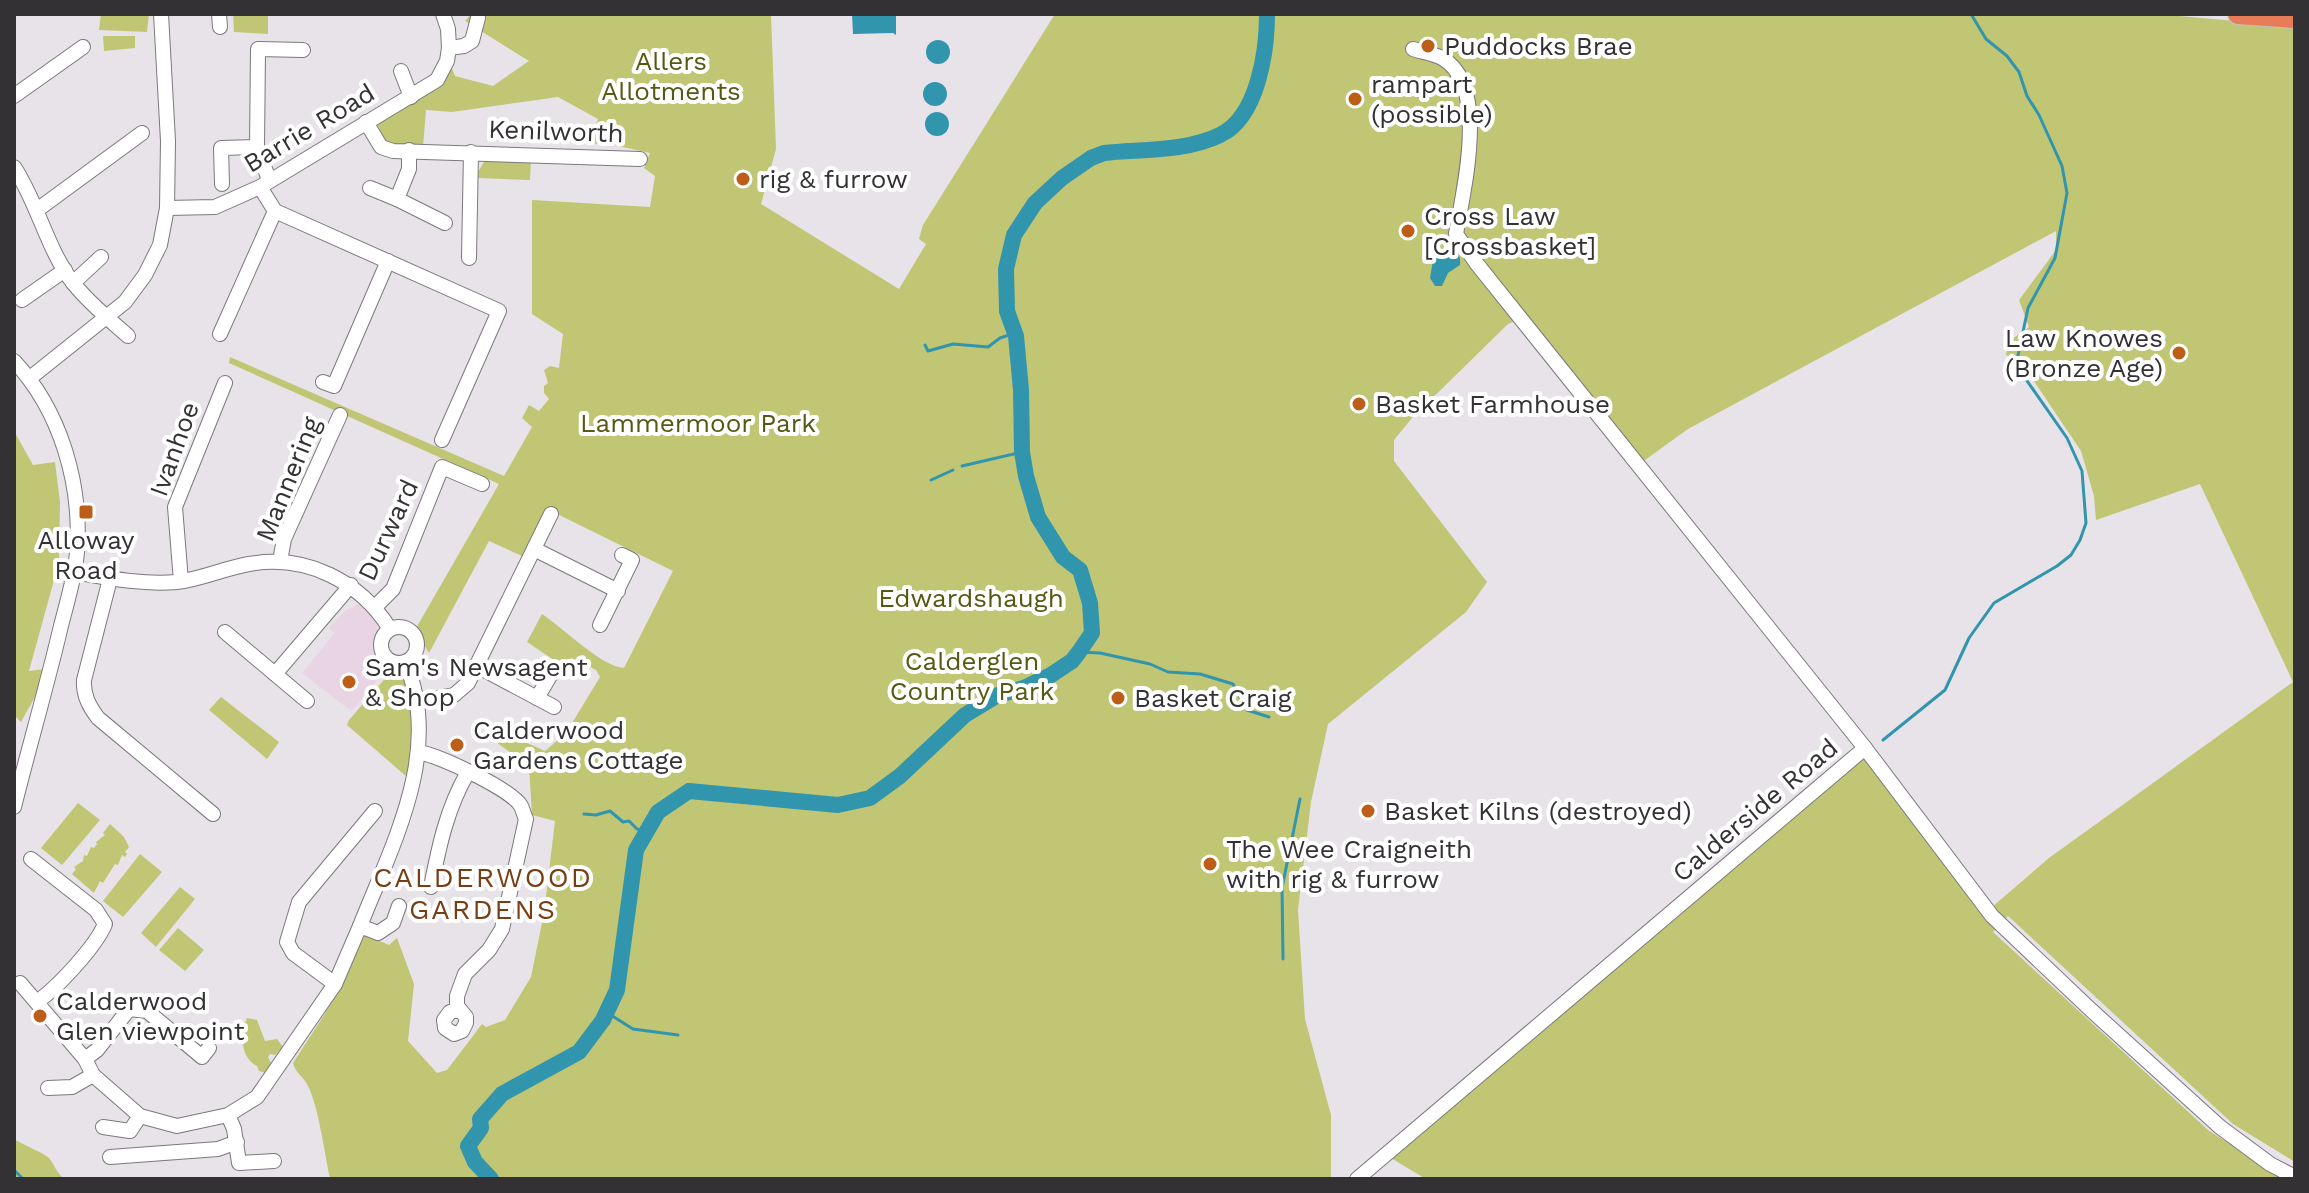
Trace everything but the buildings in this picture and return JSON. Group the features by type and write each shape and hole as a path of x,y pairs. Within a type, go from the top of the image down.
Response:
{"highway":[{"path":"2238,14 2295,18"}],"street":[{"path":"30,378 125,302 145,275 160,245 167,208 168,141 161,14"},
{"path":"445,14 449,48"},
{"name":"Barrie Road","path":"167,208 215,207 264,183 411,97 437,80 447,61 449,48 464,46 472,41 478,18"},
{"path":"14,96 83,47"},
{"path":"303,50 258,49 257,147 264,183 275,211 385,267 499,311 442,440"},
{"path":"1413,49 1444,59 1467,91 1469,141 1456,234 1502,296 1865,748"},
{"path":"401,71 411,97"},
{"name":"Kenilworth","path":"366,122 381,147 393,151 640,159"},
{"path":"37,210 142,133"},
{"path":"222,184 221,148 257,147"},
{"path":"397,199 409,169 409,150"},
{"name":"Kenilworth","path":"469,258 471,152"},
{"path":"14,167 69,276 128,336"},
{"path":"370,188 445,223"},
{"path":"220,334 275,211"},
{"path":"22,300 101,257"},
{"path":"323,382 334,386 385,267"},
{"path":"14,361 30,378 52,416 67,458 76,498 77,537 74,572 14,807"},
{"name":"Ivanhoe","path":"181,581 175,507 225,383"},
{"name":"Mannering","path":"280,561 284,539 340,415"},
{"name":"Durward","path":"376,606 393,589 442,467 482,484"},
{"path":"417,702 454,695 468,683 551,514"},
{"path":"534,549 618,591"},
{"path":"600,625 632,560 622,555"},
{"path":"74,572 150,583 181,581 246,564 280,561 310,567 351,585 376,606 390,629"},
{"path":"110,579 84,680 83,691 87,701 98,718 213,814"},
{"path":"275,674 351,585"},
{"path":"406,628 417,639 414,656 405,662 393,663 381,650 382,638 390,629 406,628"},
{"path":"225,632 307,701"},
{"path":"16,986 38,1001 85,1059 93,1075 140,1116 177,1126 228,1115 257,1097 335,984 406,809 418,752 417,702 405,662"},
{"path":"477,666 554,707"},
{"path":"537,698 553,671"},
{"name":"Calderside Road","path":"1357,1179 1865,748 1992,916 2220,1127 2270,1164 2295,1177"},
{"path":"418,752 446,760 510,796 521,805 526,819 502,929 489,950 465,974 457,996 458,1010"},
{"path":"431,887 448,813 468,772"},
{"path":"335,984 293,953 287,942 299,902 375,811"},
{"path":"31,859 96,910 105,924 100,937 77,960 58,987 38,1001"},
{"path":"360,926 378,933 393,923 399,906"},
{"path":"85,1059 97,1050 129,1009 147,1011 202,1057 209,1048"},
{"path":"48,1088 72,1087 93,1075"},
{"path":"228,1115 237,1142 239,1163 274,1161"},
{"path":"103,1127 130,1131 140,1116"},
{"path":"110,1157 218,1149 237,1142"}],"shaded area":[{"path":"361,603 377,620 379,657 388,667 350,710 302,673 335,633 329,628 346,610"}],"green space":[{"path":"101,14 149,14 147,32 99,30"},
{"path":"233,14 268,14 268,34 234,32"},
{"path":"471,14 771,14 776,149 761,204 899,289 926,244 919,239 923,225 1055,14 2156,14 2295,26 2295,1162 2233,1124 2008,916 1993,932 2208,1130 2284,1179 1426,1179 1379,1151 1866,738 1992,907 2049,858 2293,682 2200,484 2096,520 2094,496 2081,451 2021,362 2006,355 2008,342 2029,327 2019,300 2056,250 2056,231 1688,429 1634,468 1517,320 1508,324 1412,418 1394,440 1394,461 1487,582 1466,612 1328,724 1311,802 1298,910 1305,1019 1331,1115 1331,1179 330,1179 315,1103 293,1063 326,1012 365,935 389,945 397,938 414,984 408,1041 437,1073 447,1070 482,1024 486,1027 505,1020 531,977 544,913 555,821 532,815 529,766 496,742 503,732 545,751 566,733 600,677 596,670 572,658 560,664 527,642 542,614 594,654 624,668 673,571 549,510 524,557 489,541 429,653 415,630 499,484 229,363 230,357 504,476 532,427 522,418 529,405 539,411 549,399 544,393 544,386 548,383 544,370 550,366 559,368 563,334 532,314 532,200 650,207 655,176 644,168 650,153 614,145 575,142 572,132 594,129 598,119 558,97 452,112 426,110 423,147 397,146 386,142 377,124 451,66 455,76 493,86 529,61 465,21"},
{"path":"103,36 135,36 135,48 104,51"},
{"path":"485,160 531,160 530,180 478,178"},
{"path":"14,431 33,465 55,462 60,502 59,562 29,671 51,668 21,722 14,715"},
{"path":"395,667 402,669 412,710 413,736 407,777 347,725"},
{"path":"221,697 279,742 267,759 209,710"},
{"path":"78,803 100,820 62,865 41,848"},
{"path":"110,824 124,837 129,847 125,857 122,855 118,865 115,864 103,883 100,881 94,893 72,874 84,855 87,856 91,847 94,848 105,835 103,833"},
{"path":"140,854 162,872 123,917 103,901"},
{"path":"180,887 195,899 156,947 141,933"},
{"path":"178,928 204,950 185,971 159,950"},
{"path":"247,1018 257,1020 265,1041 277,1039 283,1047 268,1057 271,1063 266,1073 259,1071 247,1057 243,1031"},
{"path":"14,1139 49,1158 65,1179 14,1179"}],"water":[{"path":"852,14 896,14 896,35 853,34"},
{"path":"938,40 949,47 950,52 943,63 938,64 927,57 926,52 933,41"},
{"path":"935,82 946,89 947,94 940,105 935,106 924,99 923,94 930,83"},
{"path":"937,112 948,119 949,124 942,135 937,136 926,129 925,124 932,113"},
{"path":"1450,246 1458,254 1460,265 1448,273 1442,286 1435,286 1430,278 1433,260 1443,255"}],"waterway":[{"path":"491,1179 475,1162 468,1146 481,1128 480,1119 502,1094 579,1052 603,1020 617,990 636,850 658,812 689,791 838,805 870,798 900,776 965,715 998,695 1024,688 1051,675 1072,661 1092,633 1090,603 1080,570 1063,557 1038,517 1026,476 1016,336 1007,311 1006,269 1014,235 1035,203 1062,178 1091,158 1104,153 1192,144 1220,135 1233,126 1252,99 1258,82 1267,14"},
{"path":"1883,740 1945,690 1969,638 1994,603 2071,555 2086,523 2082,471 2067,438 2016,365 2028,308 2055,258 2067,193 2062,166 2027,96 2019,72 2007,56 1986,39 1971,14"},
{"path":"925,345 928,351 953,344 988,347 1000,338 1015,333"},
{"path":"962,466 1022,452"},
{"path":"931,480 953,470"},
{"path":"1079,652 1100,653 1150,664 1168,672 1200,674 1233,684 1247,710 1269,717"},
{"path":"1283,959 1282,888 1300,799"},
{"path":"584,814 610,811 623,822 629,821 637,829 647,832"},
{"path":"606,1012 633,1029 678,1035"},
{"path":"14,1170 23,1179"}],"place":[{"name":"Puddocks Brae","path":"1428,46"},
{"name":"rampart (possible)","path":"1355,99"},
{"name":"rig & furrow","path":"743,179"},
{"name":"Cross Law [Crossbasket]","path":"1408,231"},
{"name":"Law Knowes (Bronze Age)","path":"2179,353"},
{"name":"Basket Farmhouse","path":"1359,404"},
{"name":"Alloway Road","path":"86,512"},
{"name":"Sam's Newsagent & Shop","path":"349,682"},
{"name":"Basket Craig","path":"1118,698"},
{"name":"Calderwood Gardens Cottage","path":"457,745"},
{"name":"Basket Kilns (destroyed)","path":"1368,811"},
{"name":"The Wee Craigneith with rig & furrow","path":"1210,864"},
{"name":"Calderwood Glen viewpoint","path":"40,1016"}],"district":[{"name":"CALDERWOOD GARDENS","path":"483,893"}],"park label":[{"name":"Allers Allotments","path":"671,76"},
{"name":"Lammermoor Park","path":"698,423"},
{"name":"Edwardshaugh","path":"971,598"},
{"name":"Calderglen Country Park","path":"972,676"}]}
